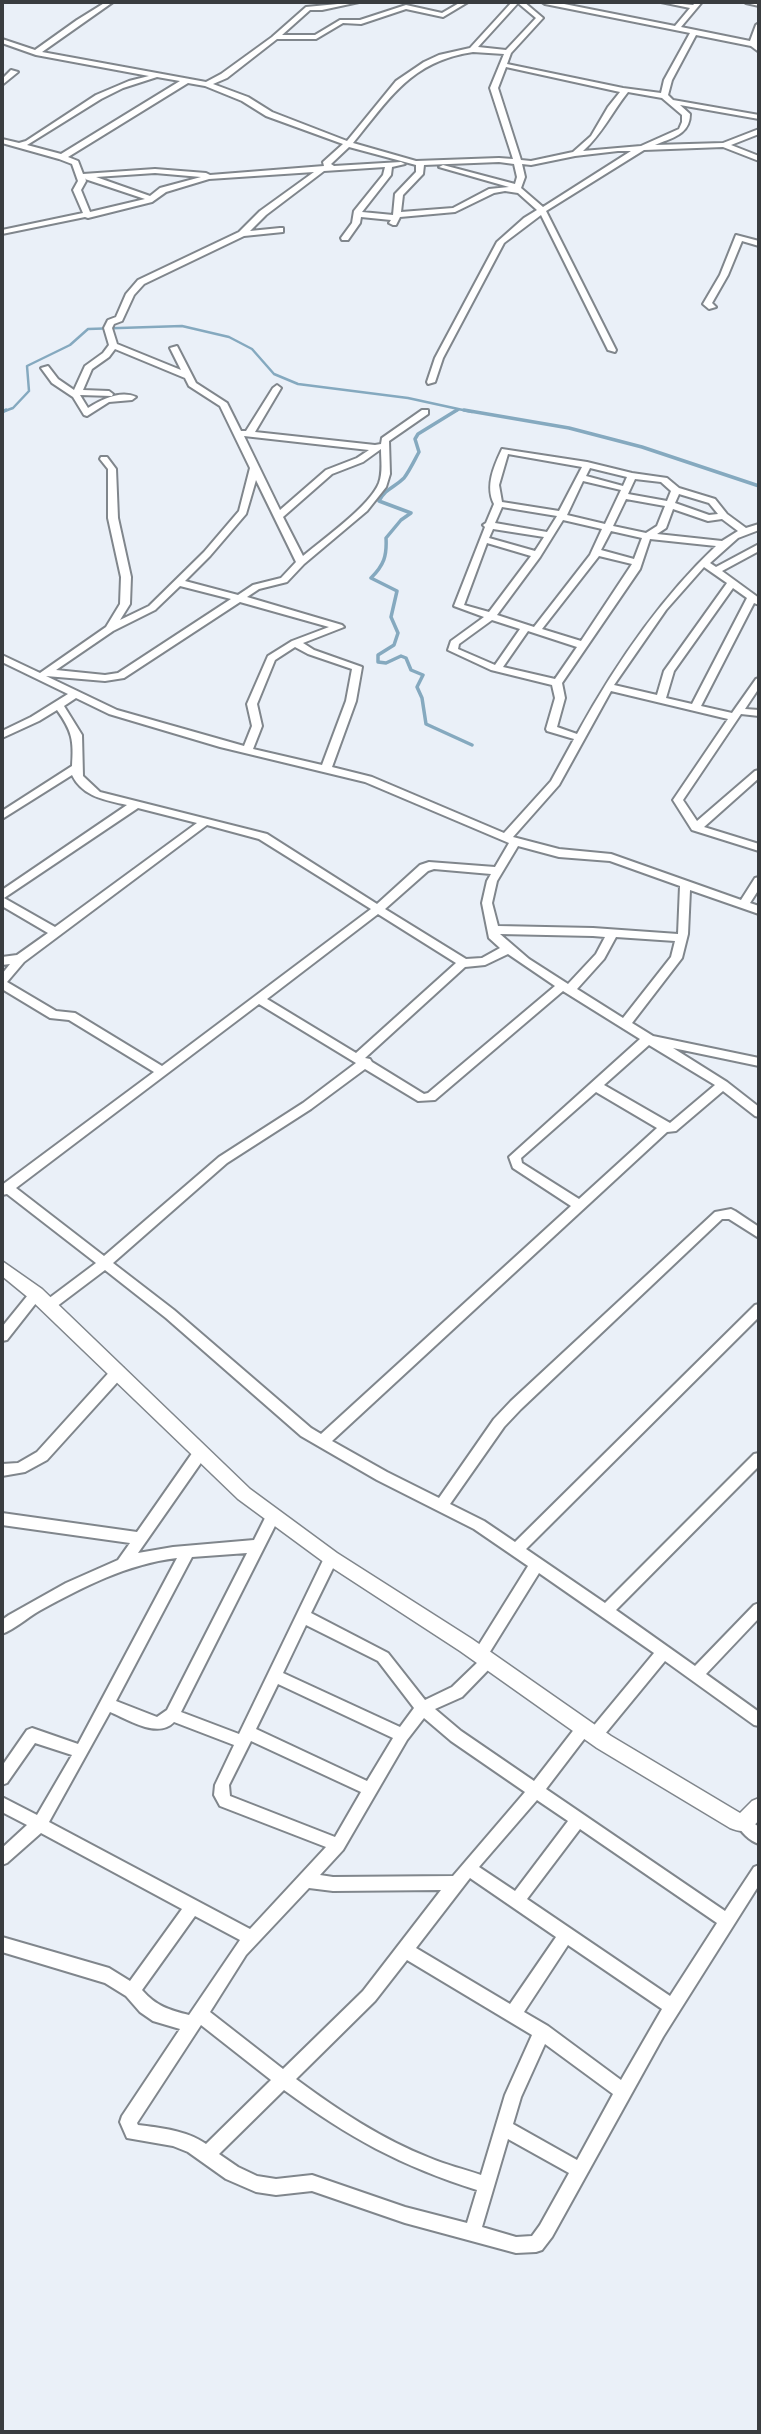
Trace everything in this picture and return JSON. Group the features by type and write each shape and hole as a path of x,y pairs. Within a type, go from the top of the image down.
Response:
{"street":[{"path":"36,53 110,2"},
{"path":"207,84 231,71 308,8 356,2"},
{"path":"275,37 316,37 342,21 361,22 408,7 443,15 466,2"},
{"path":"473,49 518,2 540,18 508,52 494,88 518,163 521,177 519,190"},
{"path":"545,2 647,21 757,47 759,25"},
{"path":"647,21 664,2 697,4"},
{"path":"748,2 759,4"},
{"path":"677,28 697,4"},
{"path":"664,96 668,80 694,32"},
{"path":"2,41 36,53 207,84 245,99 269,114 349,145 493,179 519,190 542,211 612,351"},
{"path":"332,168 326,164 349,145 387,95 411,71 447,54 473,49 508,52"},
{"path":"431,382 439,358 501,242 542,211 643,147 669,137 684,126 686,114 664,96 625,91 504,65"},
{"path":"2,83 14,72"},
{"path":"22,145 41,138 67,116 114,89 164,75"},
{"path":"62,157 187,80"},
{"path":"575,153 593,137 625,91"},
{"path":"672,101 759,117"},
{"path":"81,176 155,171 209,177 419,163 499,160 518,163 545,162 575,153 643,147 724,145 759,131"},
{"path":"2,141 75,163 81,176 78,190 88,216"},
{"path":"724,145 759,159"},
{"path":"395,219 399,194 420,172 419,163"},
{"path":"345,238 356,223 357,214 387,175 388,165"},
{"path":"242,234 263,213 322,169"},
{"path":"81,176 151,198"},
{"path":"2,232 88,216 151,198 163,190 209,177"},
{"path":"357,214 395,219 455,211 492,191 519,190"},
{"path":"113,345 108,328 111,322 118,319 130,294 141,282 242,234 280,230"},
{"path":"712,307 706,304 723,275 739,237 759,244"},
{"path":"113,345 187,376"},
{"path":"77,391 88,368 106,355 113,345"},
{"path":"174,348 195,387 224,405 301,562"},
{"path":"45,368 55,381 77,391 105,390"},
{"path":"248,434 277,388"},
{"path":"77,391 87,413 107,400 132,397"},
{"path":"279,516 329,472 360,460 425,412"},
{"path":"238,433 380,446"},
{"path":"43,674 105,678 121,676 256,587 279,583 364,509 382,487 386,474 380,446"},
{"path":"721,544 647,536 562,515 499,504 494,497 494,485 505,452 664,480 676,490 712,501 724,516 743,530"},
{"path":"104,459 112,470 113,518 126,577 125,604 110,629"},
{"path":"557,683 497,669 453,650 454,643 491,616 537,555 562,515 587,465"},
{"path":"43,674 110,629 152,608 243,512 255,467"},
{"path":"537,630 596,552 632,476"},
{"path":"582,478 708,518 724,516"},
{"path":"580,738 551,729 560,698 557,683 637,562 647,536 661,528 668,504 676,490"},
{"path":"499,504 488,525 459,606 582,645"},
{"path":"488,525 550,535"},
{"path":"759,527 743,530 721,544 663,608 608,687 555,783 510,840 488,891 486,903 495,938 507,949 723,1085 759,1113"},
{"path":"484,539 537,555"},
{"path":"715,571 759,547"},
{"path":"596,552 637,562"},
{"path":"695,707 756,600 704,564"},
{"path":"177,583 197,586 339,627 295,643 277,653 268,662 252,704 257,726 247,751"},
{"path":"660,699 669,671 732,583"},
{"path":"497,669 526,627"},
{"path":"295,643 319,655 357,667 351,701 326,769"},
{"path":"2,658 43,674 75,694 113,712 247,751 379,783 510,840 559,853 611,858 759,910"},
{"path":"759,681 678,797 696,828 759,848"},
{"path":"608,687 695,707 737,714 759,713"},
{"path":"2,735 75,694"},
{"path":"58,705 78,738 76,777 89,789 136,804 263,836 463,963 478,964 489,961 507,949"},
{"path":"2,816 75,768"},
{"path":"696,828 759,773"},
{"path":"56,933 2,898 136,804"},
{"path":"162,1071 71,1016 54,1015 2,983 20,959 205,822"},
{"path":"498,871 433,865 424,868 377,910 4,1190 170,1314 291,1422 322,1442 479,1525 759,1720"},
{"path":"743,905 759,880"},
{"path":"624,1025 676,958 682,939 685,885"},
{"path":"493,930 612,933 682,939"},
{"path":"259,999 363,1060 415,1095 422,1098 431,1097 565,988 602,954 610,944 612,933"},
{"path":"2,961 20,959"},
{"path":"2,1336 42,1300 104,1264 223,1160 307,1106 363,1060 463,963"},
{"path":"648,1040 759,1062"},
{"path":"580,1206 517,1165 515,1157 648,1040"},
{"path":"596,1086 665,1127 672,1128 723,1085"},
{"path":"322,1442 665,1127"},
{"path":"441,1506 499,1423 516,1405 719,1215 731,1214 759,1233"},
{"path":"2,1267 42,1300 244,1494 273,1516 589,1731 737,1822 744,1823 759,1837"},
{"path":"516,1550 759,1309"},
{"path":"2,1471 20,1468 42,1456 118,1372"},
{"path":"123,1564 200,1453"},
{"path":"606,1611 759,1458"},
{"path":"106,1704 156,1724 165,1722 172,1715 273,1516"},
{"path":"2,1519 142,1539"},
{"path":"2,1629 27,1611 123,1564 146,1557 257,1546"},
{"path":"2,1858 40,1824 82,1752 187,1553"},
{"path":"331,1558 222,1785 221,1795 225,1801 338,1845"},
{"path":"537,1564 484,1658 457,1692 423,1708 402,1735 338,1845 251,1938 128,2122 132,2132 173,2138 192,2145 232,2173 256,2184 276,2187 319,2185 405,2215 516,2245 536,2244 672,2007 759,1872"},
{"path":"696,1675 759,1609"},
{"path":"303,1616 383,1657 423,1708 456,1736 727,1921"},
{"path":"206,2155 348,2020 468,1868 589,1731 664,1652"},
{"path":"274,1676 402,1735"},
{"path":"172,1715 245,1737 370,1789"},
{"path":"2,1778 32,1735 82,1752"},
{"path":"2,1804 251,1938"},
{"path":"744,1823 759,1807"},
{"path":"516,1902 578,1819"},
{"path":"468,1868 672,2007"},
{"path":"304,1880 333,1884 456,1883"},
{"path":"132,1991 193,1907"},
{"path":"513,2014 566,1935"},
{"path":"2,1945 86,1967 108,1976 132,1991 146,2007 159,2015 196,2019 355,2129 425,2165 487,2185"},
{"path":"405,1950 542,2032 623,2092"},
{"path":"472,2233 513,2095 542,2032"},
{"path":"504,2129 579,2170"}],"waterway":[{"path":"6,410 2,412 13,408 29,391 27,366 70,345 88,329 182,326 229,337 252,349 274,374 298,384 408,398 472,412"},
{"path":"457,410 418,434 415,439 419,452 410,469 379,501 411,513 401,520 386,538 384,560 371,578 397,591 391,617 398,633 394,645 378,655 378,662 386,663 401,656 406,658 411,670 423,675 417,687 422,698 426,724 472,745"},
{"path":"454,412 458,410"},
{"path":"464,410 569,428 642,447 759,486"}]}
